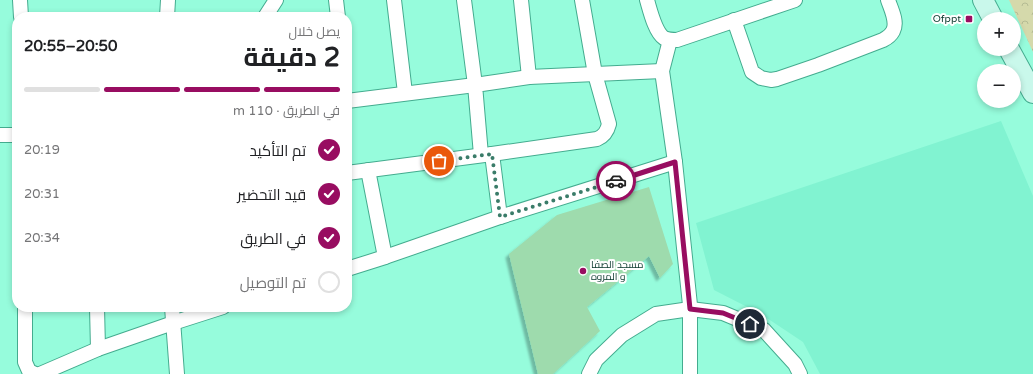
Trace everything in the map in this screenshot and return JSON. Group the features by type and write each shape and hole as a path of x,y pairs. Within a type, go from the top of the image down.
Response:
{"main road":[{"path":"983,0 989,12"},
{"path":"1014,56 1030,83"}],"street":[{"path":"20,0 21,12"},
{"path":"167,12 168,0"},
{"path":"268,12 276,0"},
{"path":"336,0 337,12"},
{"path":"394,0 405,93"},
{"path":"464,0 486,155 500,217"},
{"path":"521,0 529,77"},
{"path":"352,172 597,139 603,136 608,131 609,124 595,74 582,0"},
{"path":"647,0 658,30 664,38 670,40 677,40 794,0"},
{"path":"734,20 752,72 761,78 771,80 818,65 883,40 890,35 894,26 888,0"},
{"path":"670,40 662,71 675,162 690,309 690,374"},
{"path":"352,100 529,77 662,71"},
{"path":"0,135 12,135"},
{"path":"352,267 500,217 675,162"},
{"path":"368,170 385,257"},
{"path":"589,374 596,360 622,335 656,314 690,309 723,313 764,330 795,364 800,374"},
{"path":"25,312 25,362 29,371 35,374"},
{"path":"98,312 98,349"},
{"path":"172,312 177,374"},
{"path":"40,374 98,349 207,312"}],"shaded area":[{"path":"1001,121 1033,196 1033,374 820,374 803,342 761,314 714,290 696,223"}],"green space":[{"path":"1009,0 1033,0 1033,52 1021,26 1021,12 1015,12"}],"building":[{"path":"649,187 673,264 660,278 649,256 587,307 600,331 553,374 538,374 509,254 557,215"}],"way so far":[{"path":"439,161 492,154 500,217 616,181"}],"place":[{"name":"Ofppt","path":"969,19"},
{"name":"مسجد الصفا و المروه","path":"583,271"}],"route":[{"path":"616,181 675,162 690,309 723,313 750,324"}]}
